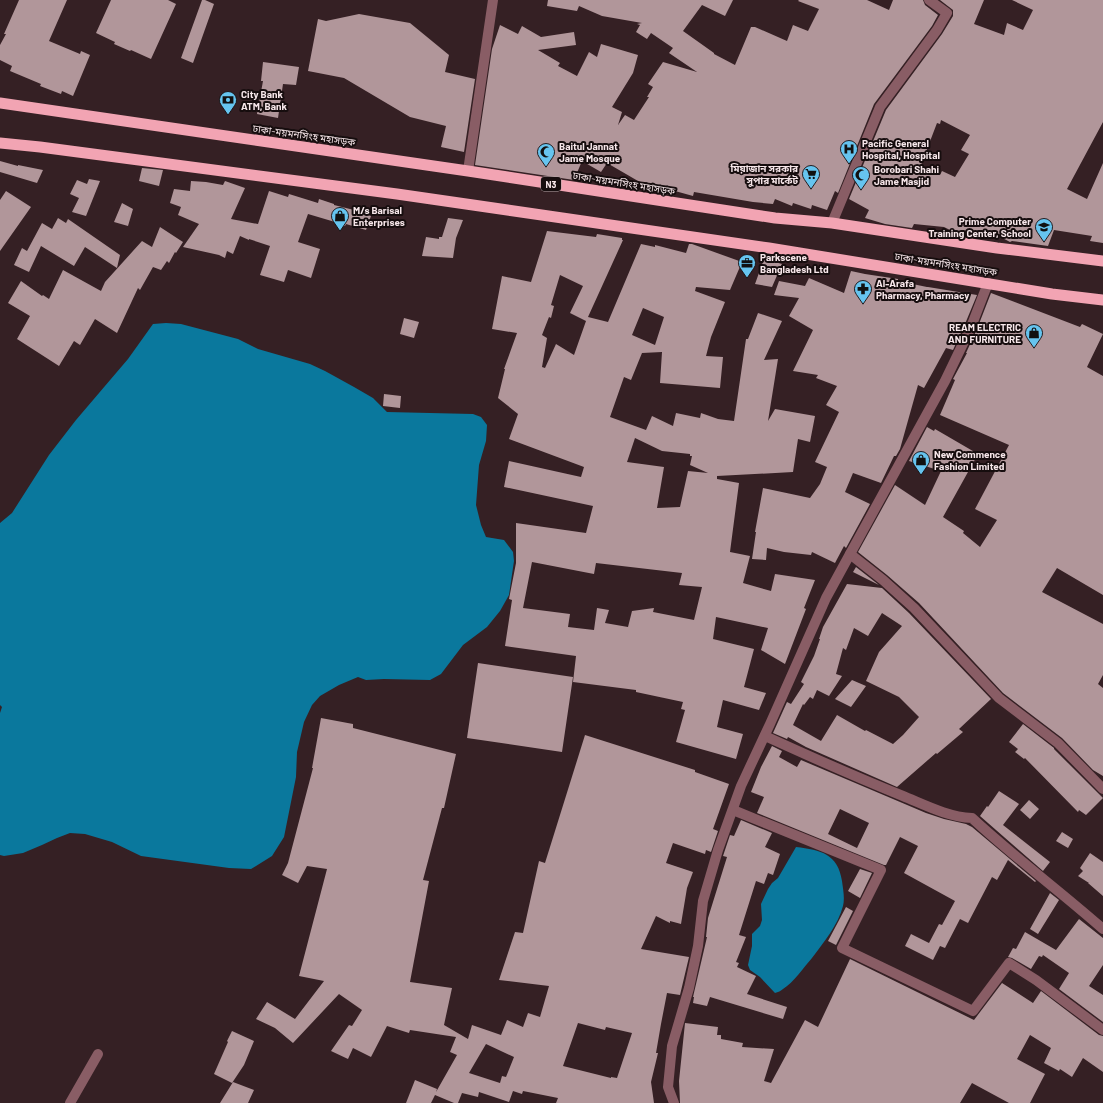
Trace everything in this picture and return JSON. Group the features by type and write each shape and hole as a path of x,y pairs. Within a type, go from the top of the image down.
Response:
{"highway":[{"name":"ঢাকা-ময়মনসিংহ মহাসড়ক","path":"0,103 468,171 775,218 832,224 997,248 1103,261"},
{"name":"ঢাকা-ময়মনসিংহ মহাসড়ক","path":"0,143 389,193 769,248 1052,294 1103,300"}],"street":[{"path":"468,171 493,0"},
{"path":"832,224 880,107 937,30 947,13 929,0"},
{"path":"674,1103 668,1087 672,1046 689,988 698,946 703,901 718,850 741,786 765,736 826,598 945,381 971,327 988,283"},
{"path":"850,554 883,580 914,608 999,698 1058,743 1103,789"},
{"path":"765,736 854,776 933,808 960,818 972,818 994,839 1103,929"},
{"path":"733,810 881,870 842,948 973,1011 1009,963 1036,980 1103,1030"},
{"path":"70,1103 98,1054"}],"water":[{"path":"153,324 181,324 238,339 258,349 310,364 373,398 387,412 473,414 481,417 487,425 486,441 479,465 476,505 486,537 504,540 513,552 514,561 509,595 500,611 487,627 463,645 441,674 430,680 366,680 358,677 339,685 320,696 312,705 304,722 297,752 296,777 284,837 272,856 251,869 229,868 141,856 112,842 85,834 70,833 23,853 4,856 0,855 0,713 2,707 0,705 0,523 12,513 49,455 76,420 128,359"},
{"path":"796,847 820,852 832,859 840,872 844,903 841,913 826,940 791,983 775,993 760,977 750,970 748,965 752,946 752,934 760,926 762,920 761,904 768,889 778,878"}],"building":[{"path":"19,0 67,0 49,41 80,54 81,51 90,55 73,96 62,91 61,94 40,86 41,84 10,71 12,66 0,60 0,45 6,34 4,34"},
{"path":"111,0 168,0 176,4 151,59 114,44 115,42 96,33"},
{"path":"202,0 214,4 193,63 181,58"},
{"path":"548,0 733,0 725,16 702,5 683,31 714,54 735,65 751,27 755,27 787,41 793,25 808,31 819,9 798,1 799,0 867,0 889,10 893,0 923,0 925,5 938,15 932,26 874,104 838,193 835,191 827,210 812,205 811,209 793,203 792,206 775,199 773,204 694,192 693,196 650,184 647,190 636,184 638,181 607,163 601,172 582,161 574,180 475,165 492,49 500,25 518,34 522,26 541,37 574,32 576,45 538,50 560,63 558,66 577,76 589,52 597,57 601,44 638,55 633,73 612,107 622,112 618,125 625,115 634,120 649,97 647,97 653,87 648,84 663,62 697,72 669,53 673,48 651,33 647,39 636,32 640,25 637,24 642,23 602,16 579,6 577,11 547,6"},
{"path":"940,0 984,0 974,24 1004,35 1007,23 1023,30 1033,10 1012,0 1103,0 1103,122 1067,189 1087,199 1103,163 1103,243 1090,241 1092,236 1054,230 1048,246 1012,241 1010,242 991,232 987,239 967,233 965,236 962,236 944,227 914,224 912,228 885,224 865,218 869,210 849,199 886,110 942,34 953,16 953,10","holes":["941,120 970,135 961,150 969,154 955,177 942,171 940,175 921,165 937,123 940,124"]},
{"path":"359,14 410,23 449,55 445,72 475,79 464,152 441,147 446,126 410,117 344,78 308,71 318,19 326,21"},
{"path":"263,62 299,67 296,85 283,84 278,118 257,114 263,81 261,81"},
{"path":"0,161 18,166 43,170 37,183 0,172"},
{"path":"142,168 163,170 159,186 139,181"},
{"path":"89,179 100,181 86,216 72,212 79,198 70,194 77,180 87,184"},
{"path":"191,181 223,185 225,181 245,188 231,219 258,224 269,191 288,197 289,194 318,203 319,199 371,216 366,230 346,224 345,226 308,214 298,242 320,249 311,278 288,270 284,282 260,275 270,246 240,236 233,254 227,251 225,258 219,255 183,247 199,224 178,215 181,207 170,203 174,189 190,191"},
{"path":"6,191 31,207 0,251 0,200"},
{"path":"122,203 133,209 128,226 114,222"},
{"path":"58,218 66,223 68,219 120,255 117,268 85,247 74,266 41,246 29,272 14,265 22,248 27,251 42,223 52,229"},
{"path":"448,218 463,220 456,238 453,258 422,256 426,237 439,239 439,237 442,237"},
{"path":"160,227 183,242 169,263 167,261 161,270 153,267 140,290 138,288 117,333 95,319 80,345 74,341 59,366 17,339 30,316 8,303 21,281 42,296 43,295 49,299 63,270 101,291 105,282 142,241 152,247"},
{"path":"547,231 596,237 597,234 622,238 623,240 588,317 608,322 641,244 655,247 655,245 686,253 689,244 692,244 742,262 730,290 696,287 695,291 725,302 711,337 706,356 723,357 720,388 660,383 662,352 642,353 631,380 624,377 610,417 646,430 652,416 673,426 676,413 700,418 701,413 718,419 734,421 746,339 748,339 758,313 782,321 764,360 778,359 768,421 775,409 815,416 810,442 798,439 793,472 717,476 717,479 739,483 730,552 750,556 743,583 771,591 775,574 815,580 804,608 806,609 785,664 761,650 768,628 716,617 713,639 754,649 744,687 766,693 759,710 723,700 717,727 743,734 736,759 676,742 685,710 681,709 683,702 636,692 636,690 573,682 576,656 505,646 512,600 509,599 516,563 516,523 586,533 593,506 504,487 509,461 581,477 584,467 509,439 518,414 498,398 504,369 517,333 492,329 502,276 531,282","holes":["560,275 583,286 570,313 586,321 574,355 556,344 545,368 542,367 547,338 542,335 549,317 551,318 554,306 551,305","643,308 664,317 655,345 632,335","635,438 662,451 690,454 690,456 692,456 690,465 708,473 688,471 680,507 657,508 664,467 627,462","532,562 594,574 596,563 682,573 679,585 702,587 694,620 653,612 654,608 632,611 628,627 605,623 609,610 597,608 594,630 568,627 570,614 523,608"]},
{"path":"764,259 782,264 772,287 755,284"},
{"path":"851,271 898,279 898,281 927,287 977,295 953,350 946,348 924,388 918,385 900,449 896,456 894,456 881,483 853,473 845,492 870,504 846,548 844,546 835,563 812,552 811,555 784,552 767,548 766,560 752,559 763,488 810,498 820,484 827,467 815,462 839,412 826,405 837,386 816,378 818,375 793,371 813,330 789,316 799,298 774,295 779,281 805,286 809,278 844,293"},
{"path":"991,293 1080,327 1082,324 1103,334 1087,367 1103,376 1103,595 1057,568 1042,592 1103,624 1103,675 1098,684 1103,688 1103,776 1093,770 1062,738 1003,693 919,603 858,552 895,485 925,505 941,471 909,461 927,427 934,431 935,429 978,454 943,517 964,531 963,533 980,547 997,520 975,509 1009,445 940,415 955,380 953,379 967,353"},
{"path":"404,318 419,322 414,338 400,334"},
{"path":"384,394 401,396 400,408 383,406"},
{"path":"856,567 879,585 853,572"},
{"path":"847,584 882,588 909,613 991,699 959,729 963,732 897,787 806,747 788,737 787,739 773,733 787,702 791,704 804,684 801,682 814,656 823,627","holes":["882,613 902,626 879,652 866,681 899,697 919,717 903,735 893,744 866,730 865,731 837,715 821,741 793,725 803,704 804,705 810,697 813,699 817,690 829,696 842,676 836,674 843,648 846,650 854,628 868,636"]},
{"path":"478,663 573,677 562,752 467,738"},
{"path":"852,680 866,686 851,707 835,699"},
{"path":"321,718 353,724 353,728 456,754 444,808 442,808 423,880 429,881 410,982 452,988 444,1025 468,1039 472,1025 501,1035 507,1020 523,1027 528,1013 540,1017 549,986 499,980 515,932 523,933 539,861 545,863 585,735 695,770 695,772 729,784 713,829 718,831 711,852 706,850 705,854 673,843 666,863 693,872 687,888 681,924 670,921 670,923 656,916 641,949 689,957 680,995 667,993 656,1053 658,1053 651,1082 654,1103 556,1103 558,1098 523,1091 522,1094 513,1091 509,1102 479,1092 478,1097 462,1093 458,1103 454,1103 435,1095 431,1103 406,1103 415,1080 437,1089 436,1092 457,1055 450,1052 456,1037 410,1030 409,1033 387,1026 371,1057 353,1048 348,1059 331,1051 349,1025 352,1026 362,1010 339,994 293,1043 275,1028 256,1019 267,1002 295,1019 324,981 299,976 327,869 307,866 298,883 282,875 288,863 312,768","holes":["578,1023 605,1030 606,1027 632,1033 617,1078 611,1078 563,1066","486,1044 514,1057 506,1077 502,1076 500,1083 469,1073"]},
{"path":"1023,724 1054,748 1103,798 1086,815 1079,810 1078,812 1025,758 1024,759 1015,752 1018,749 1009,742"},
{"path":"772,746 782,751 779,757 797,767 801,760 926,813 966,824 972,827 1036,881 1035,882 1008,860 997,880 992,877 968,923 960,919 945,948 940,946 933,960 905,946 911,934 929,943 939,924 942,925 955,901 904,873 918,846 900,837 886,865 884,865 757,813 764,797 751,792 761,767","holes":["840,809 869,823 857,848 828,834"]},
{"path":"999,791 1019,804 1003,825 1050,862 1043,871 980,816"},
{"path":"1029,800 1039,809 1030,819 1020,810"},
{"path":"741,820 772,833 765,847 780,854 773,875 768,873 764,884 756,881 739,935 746,937 736,962 739,963 737,967 756,976 747,994 787,1007 783,1019 710,997 707,1006 693,1003 693,997 707,937 708,918 727,857 723,856 730,835 734,836"},
{"path":"1062,832 1073,839 1068,848 1056,841"},
{"path":"1090,853 1103,862 1103,896 1089,883 1078,876 1083,871 1080,868"},
{"path":"860,869 872,873 860,898 848,891"},
{"path":"1050,893 1059,900 1038,934 1030,929"},
{"path":"846,907 853,911 836,945 828,941"},
{"path":"1079,919 1103,938 1103,965 1089,986 1103,995 1103,1022 1059,989 1069,973 1043,955 1042,957 1039,956 1031,969 1008,957 1013,948 1016,949 1025,932 1056,950"},
{"path":"850,959 974,1020 1002,983 1033,1003 1041,991 1099,1035 1103,1036 1103,1072 1083,1058 1072,1077 1060,1069 1059,1071 1044,1063 1051,1048 1030,1035 1017,1059 1045,1074 1030,1103 1009,1103 972,1083 960,1103 680,1103 679,1081 685,1023 718,1027 717,1035 721,1035 721,1039 743,1043 742,1047 774,1049 764,1081 771,1083 805,1020 818,1027"},
{"path":"232,1031 254,1041 244,1065 232,1083 214,1074"},
{"path":"233,1082 254,1090 248,1103 220,1103"}],"place":[{"name":"City Bank ATM, Bank","path":"228,115"},
{"name":"Pacific General Hospital, Hospital","path":"849,164"},
{"name":"Baitul Jannat Jame Mosque","path":"546,167"},
{"name":"মিয়াজান সরকার সুপার মার্কেট","path":"811,189"},
{"name":"Borobari Shahi Jame Masjid","path":"861,190"},
{"name":"M/s Barisal Enterprises","path":"340,231"},
{"name":"Prime Computer Training Center, School","path":"1044,242"},
{"name":"Parkscene Bangladesh Ltd","path":"747,278"},
{"name":"Al-Arafa Pharmacy, Pharmacy","path":"863,304"},
{"name":"REAM ELECTRIC AND FURNITURE","path":"1034,348"},
{"name":"New Commence Fashion Limited","path":"921,475"}]}
